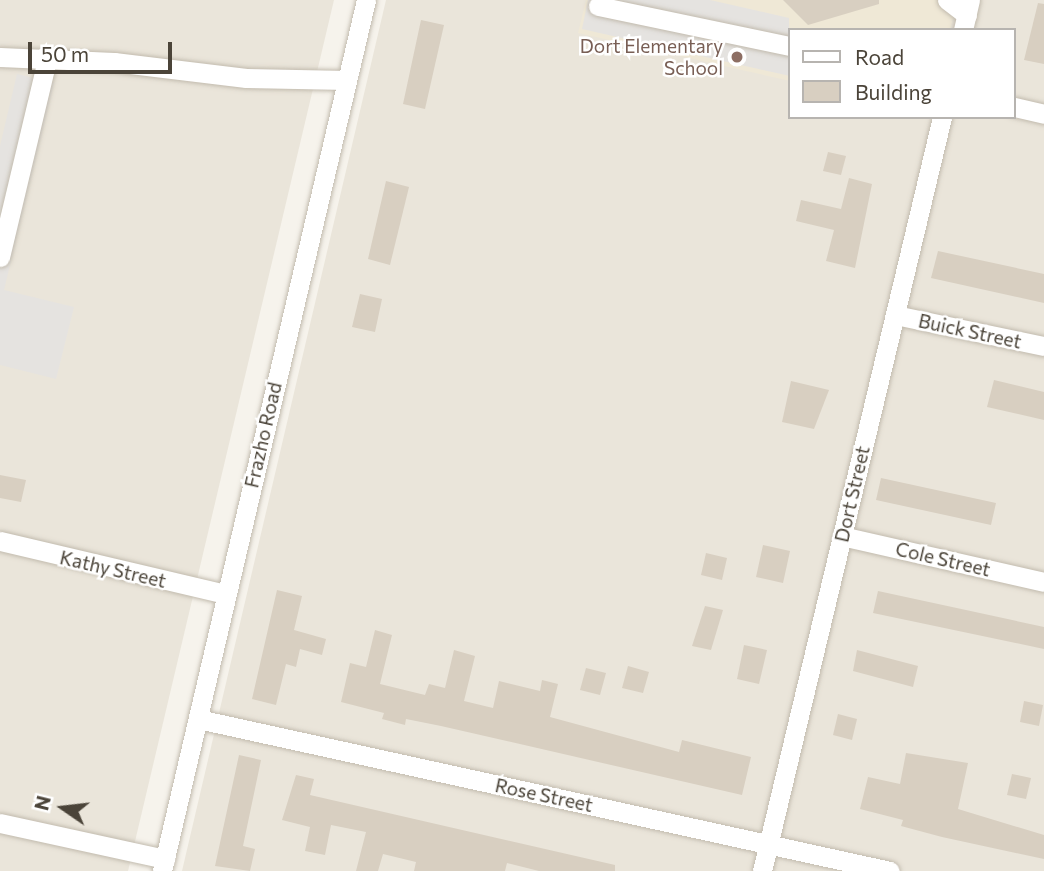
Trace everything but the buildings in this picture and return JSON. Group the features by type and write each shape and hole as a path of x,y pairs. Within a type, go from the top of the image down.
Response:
{"street":[{"name":"Frazho Road","path":"164,865 366,0"},
{"path":"947,0 967,15"},
{"path":"598,6 788,46"},
{"path":"0,57 201,70 246,78 347,80"},
{"path":"0,257 47,59"},
{"path":"1016,107 1044,114"},
{"name":"Dort Street","path":"762,871 942,119"},
{"name":"Buick Street","path":"895,315 1044,346"},
{"name":"Cole Street","path":"842,536 1044,582"},
{"name":"Kathy Street","path":"0,541 226,594"},
{"name":"Rose Street","path":"198,719 891,871"},
{"path":"0,823 164,865"}],"shaded area":[{"path":"0,0 334,0 128,871 0,871"},
{"path":"386,0 1044,0 1044,871 182,871"},
{"name":"Dort Elementary School","path":"586,0 957,0 950,28 788,28 788,81 578,33"},
{"path":"588,0 710,0 789,18 788,76 582,29"},
{"path":"17,74 54,83 4,290 74,307 56,379 0,365 0,146"}],"place":[{"name":"Dort Elementary School","path":"737,57"}]}
